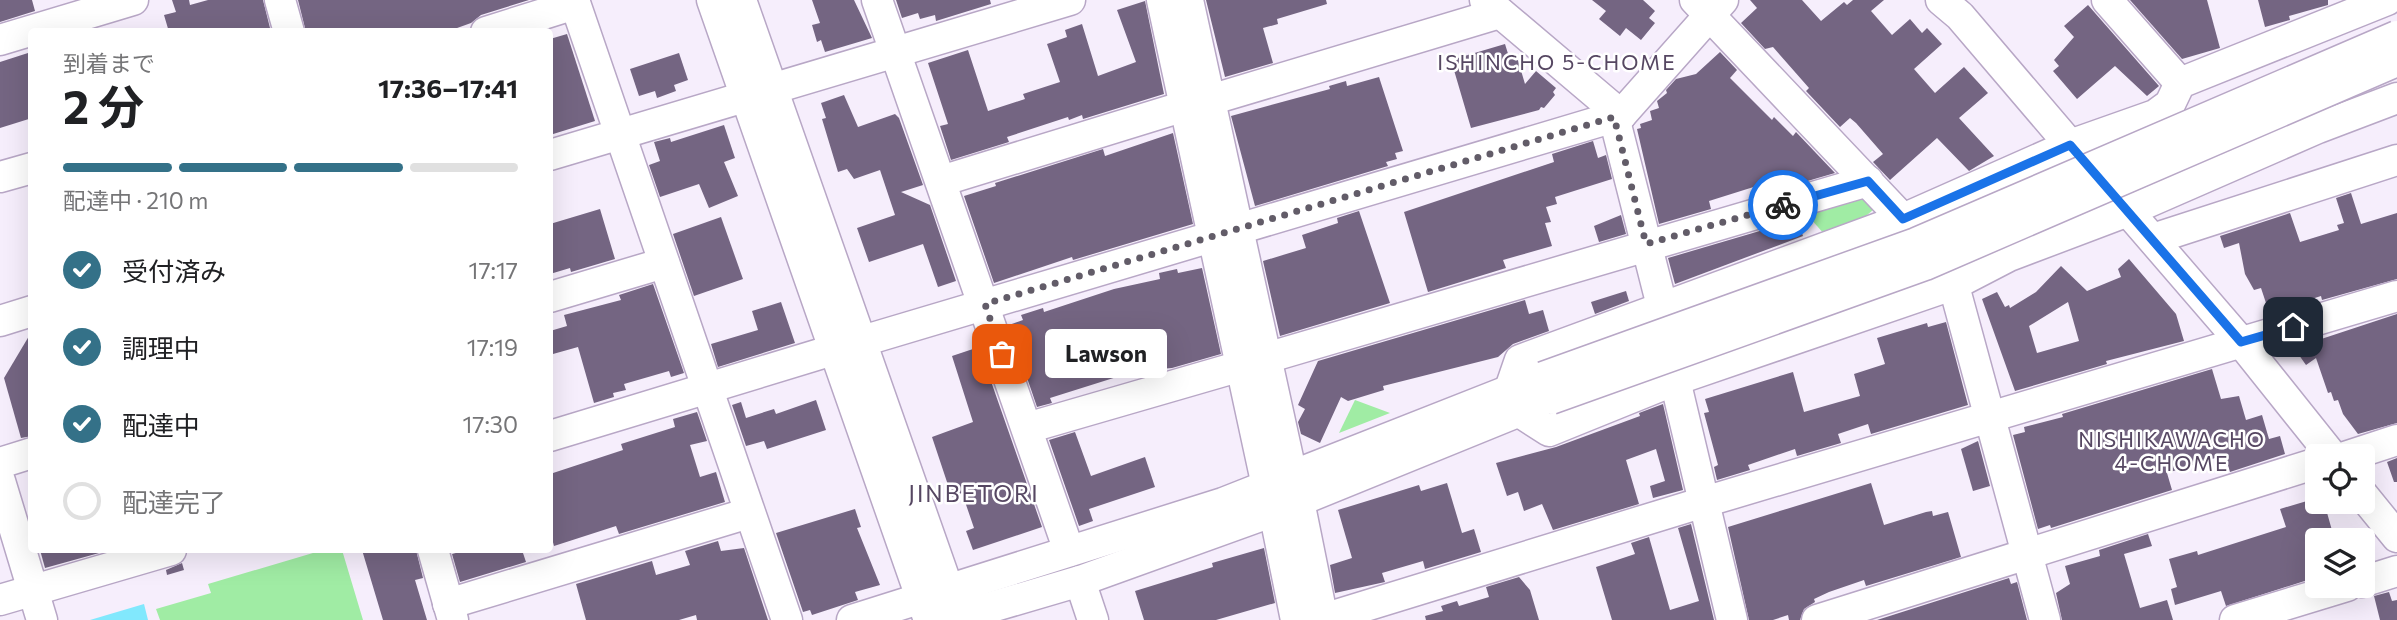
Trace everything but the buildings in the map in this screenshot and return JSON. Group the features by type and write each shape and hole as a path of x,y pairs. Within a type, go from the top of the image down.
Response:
{"street":[{"path":"40,28 133,0"},
{"path":"280,0 288,28"},
{"path":"712,0 758,93 846,346 944,610"},
{"path":"741,0 758,93"},
{"path":"877,0 1069,551"},
{"path":"553,154 1070,0"},
{"path":"1162,0 1198,103"},
{"path":"1188,0 1198,103 1226,234 1283,494 1323,620 1704,502 2397,296"},
{"path":"2107,0 2180,83"},
{"path":"1514,400 1520,360 1916,213 2070,145 2155,115 2170,104 2180,83 2389,0 2397,14"},
{"path":"498,28 574,2 787,620"},
{"path":"553,435 1618,116 1710,5 1868,181 1916,213 1955,284 2045,620"},
{"path":"1959,5 2070,145 2241,342 2323,444"},
{"path":"941,181 1198,103 1492,7 1618,116 1662,306"},
{"path":"0,40 28,32"},
{"path":"852,620 944,610 1080,581 1283,494 1514,400 1916,243 2397,36"},
{"path":"1547,388 1925,265 2397,61"},
{"path":"1514,400 1549,431 1675,380 1955,284 2009,256 2128,211 2318,128 2397,98"},
{"path":"2153,239 2397,160"},
{"path":"0,177 28,169"},
{"path":"1027,428 1646,244 1868,181"},
{"path":"553,296 664,263"},
{"path":"0,321 28,312"},
{"path":"1675,380 1732,620"},
{"path":"2375,447 2397,440"},
{"path":"0,463 28,454"},
{"path":"1817,620 2305,467"},
{"path":"0,481 42,620"},
{"path":"944,610 1069,551 1283,494"},
{"path":"1283,494 1296,620"},
{"path":"2375,510 2397,537"},
{"path":"434,553 450,612 749,513"},
{"path":"0,600 161,553"},
{"path":"2375,578 2397,571"},
{"path":"1080,581 1093,620"},
{"path":"2235,620 2307,598"}],"green space":[{"path":"1865,196 1873,210 1860,221 1825,235 1802,209"},
{"path":"1355,400 1390,413 1339,433"},
{"path":"313,553 343,553 363,620 160,620 156,609 211,593 208,584"}],"water":[{"path":"144,604 148,620 90,620"}],"way so far":[{"path":"1002,354 985,304 1614,117 1646,244 1783,205"}],"place":[{"name":"Lawson","path":"1002,354"}],"district":[{"name":"ISHINCHO 5-CHOME","path":"1557,63"},
{"name":"NISHIKAWACHO 4-CHOME","path":"2172,452"},
{"name":"JINBETORI","path":"974,494"}],"route":[{"path":"1783,205 1868,181 1903,219 2070,145 2241,342 2293,327"}]}
